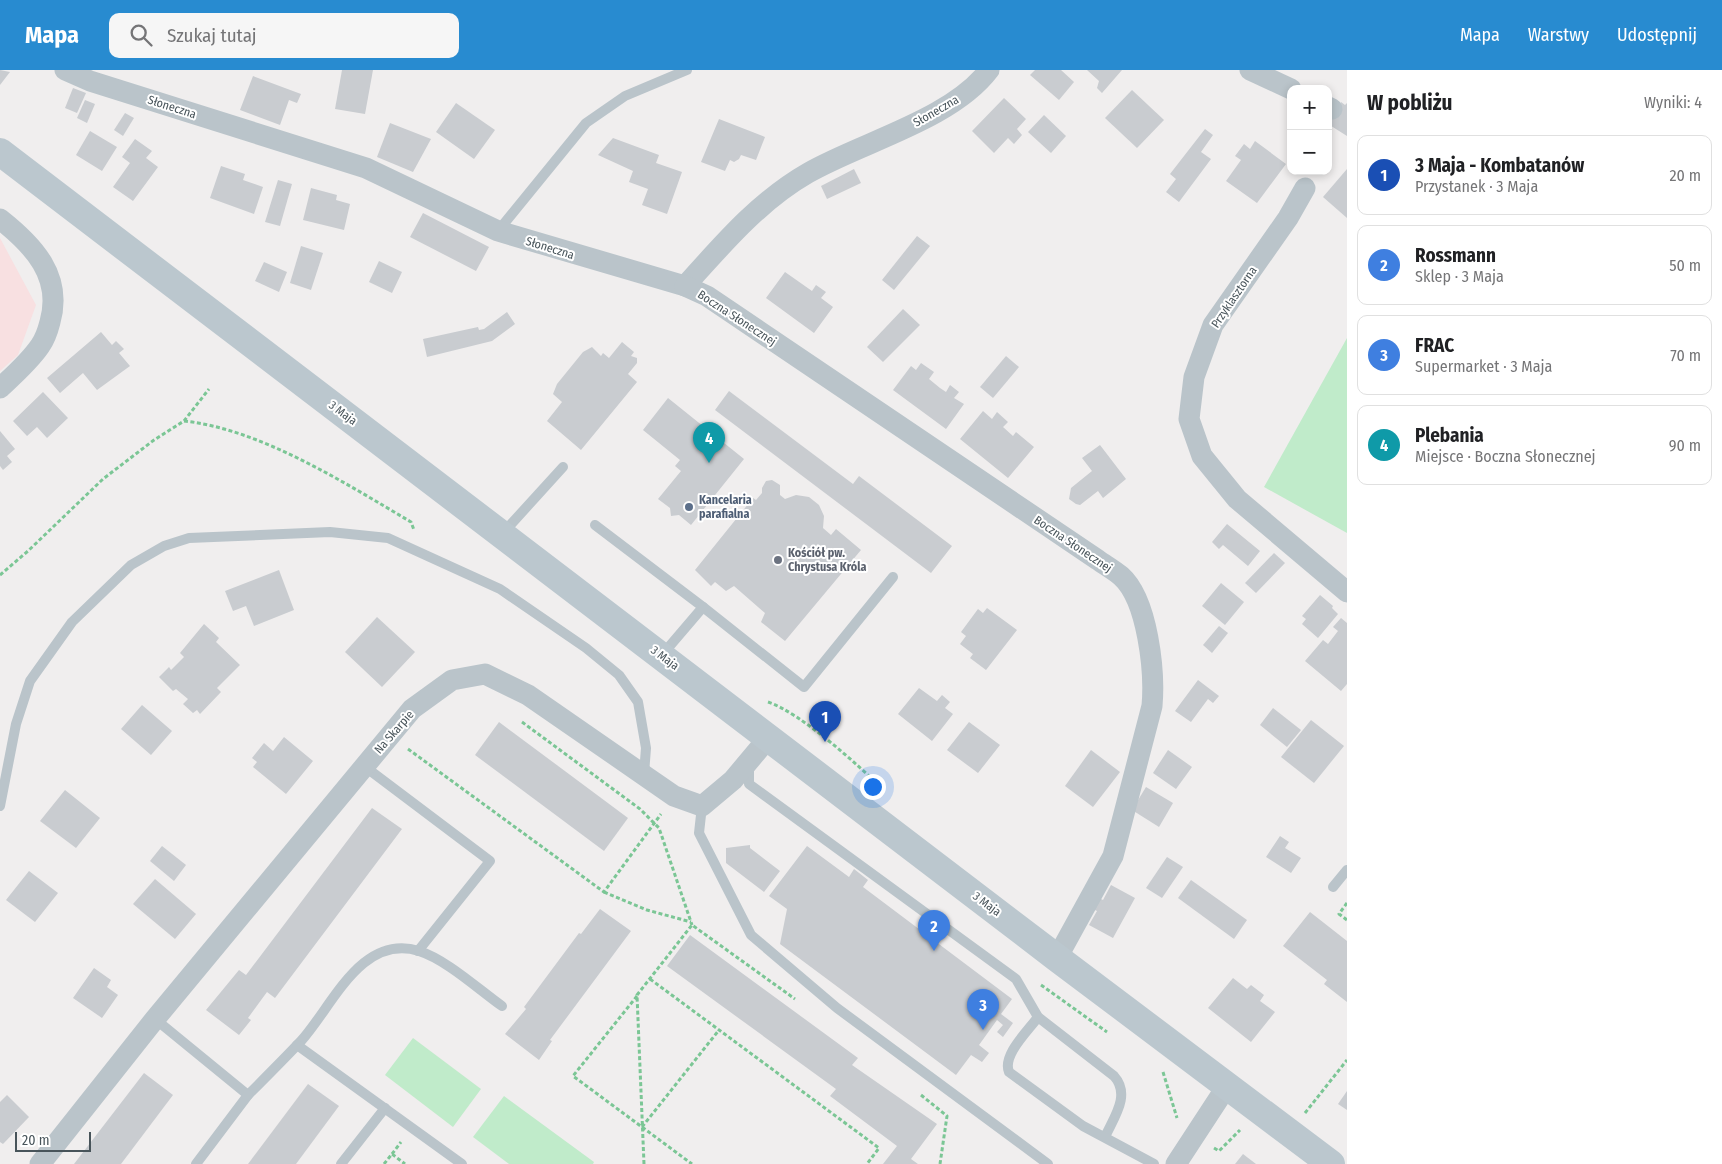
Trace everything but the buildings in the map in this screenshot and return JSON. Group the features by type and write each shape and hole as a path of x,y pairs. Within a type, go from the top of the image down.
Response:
{"street":[{"name":"Słoneczna","path":"65,70 90,81 366,168 498,231 685,286 731,234 776,195 806,174 840,156 928,118 961,97 989,70"},
{"path":"1250,70 1287,87"},
{"name":"3 Maja","path":"0,152 1057,958 1332,1164"},
{"name":"Przyklasztorna","path":"1305,188 1288,218 1213,325 1194,377 1189,419 1202,456 1237,498 1347,592"},
{"path":"0,218 24,238 39,255 49,273 54,296 52,314 41,346 0,388"},
{"name":"Boczna Słonecznej","path":"685,286 707,296 1122,576 1130,589 1146,628 1154,688 1152,706 1113,856 1057,958"},
{"name":"Na Skarpie","path":"40,1164 155,1019 412,709 452,680 485,674 528,695 674,796 702,806"},
{"path":"702,806 733,780 769,737"},
{"path":"1176,1164 1227,1086"}],"lane":[{"path":"498,231 586,123 625,96 687,70"},
{"path":"502,534 563,467"},
{"path":"595,525 804,686 893,577"},
{"path":"0,806 16,724 30,681 72,622 131,565 164,546 189,538 330,532 388,538 500,589 586,648 618,675 638,702 646,748 644,776"},
{"path":"662,656 703,607"},
{"path":"749,760 749,784 1016,979 1038,1017 1114,1076 1121,1084 1122,1100 1104,1137"},
{"path":"364,766 490,861 418,951"},
{"path":"702,806 699,833 752,935 838,1008 1048,1164"},
{"path":"1333,887 1347,870"},
{"path":"196,1164 248,1095 297,1045 355,970 369,958 384,951 418,951 434,958 502,1006"},
{"path":"1038,1017 1009,1057 1007,1068 1009,1072 1083,1126 1154,1164"},
{"path":"155,1019 248,1095"},
{"path":"297,1045 462,1164"},
{"path":"341,1164 385,1108"}],"path":[{"path":"0,574 28,551 103,478 154,440 184,421 208,389"},
{"path":"184,421 212,424 270,446 359,492 411,522 426,555"},
{"path":"516,718 640,809 660,828 692,924"},
{"path":"390,736 604,892 647,910 692,924 801,1003"},
{"path":"604,892 654,823"},
{"path":"1347,903 1339,914 1347,920"},
{"path":"692,924 574,1076 692,1164"},
{"path":"650,979 878,1148 867,1164"},
{"path":"637,995 644,1164"},
{"path":"642,1127 720,1030"},
{"path":"1303,1115 1347,1060"},
{"path":"916,1091 947,1116 940,1164"},
{"path":"384,1164 392,1154 405,1164"}],"shaded area":[{"path":"0,238 36,305 18,355 0,371"}],"green space":[{"path":"1347,338 1347,533 1264,487"},
{"path":"413,1038 481,1089 453,1127 385,1075"},
{"path":"504,1096 594,1162 593,1164 509,1164 473,1137"}],"place":[{"name":"Plebania","path":"709,463"},
{"name":"Kancelaria parafialna","path":"689,507"},
{"name":"Kościół pw. Chrystusa Króla","path":"778,560"},
{"name":"3 Maja - Kombatanów","path":"825,742"},
{"name":"Rossmann","path":"934,951"},
{"name":"FRAC","path":"983,1030"}]}
